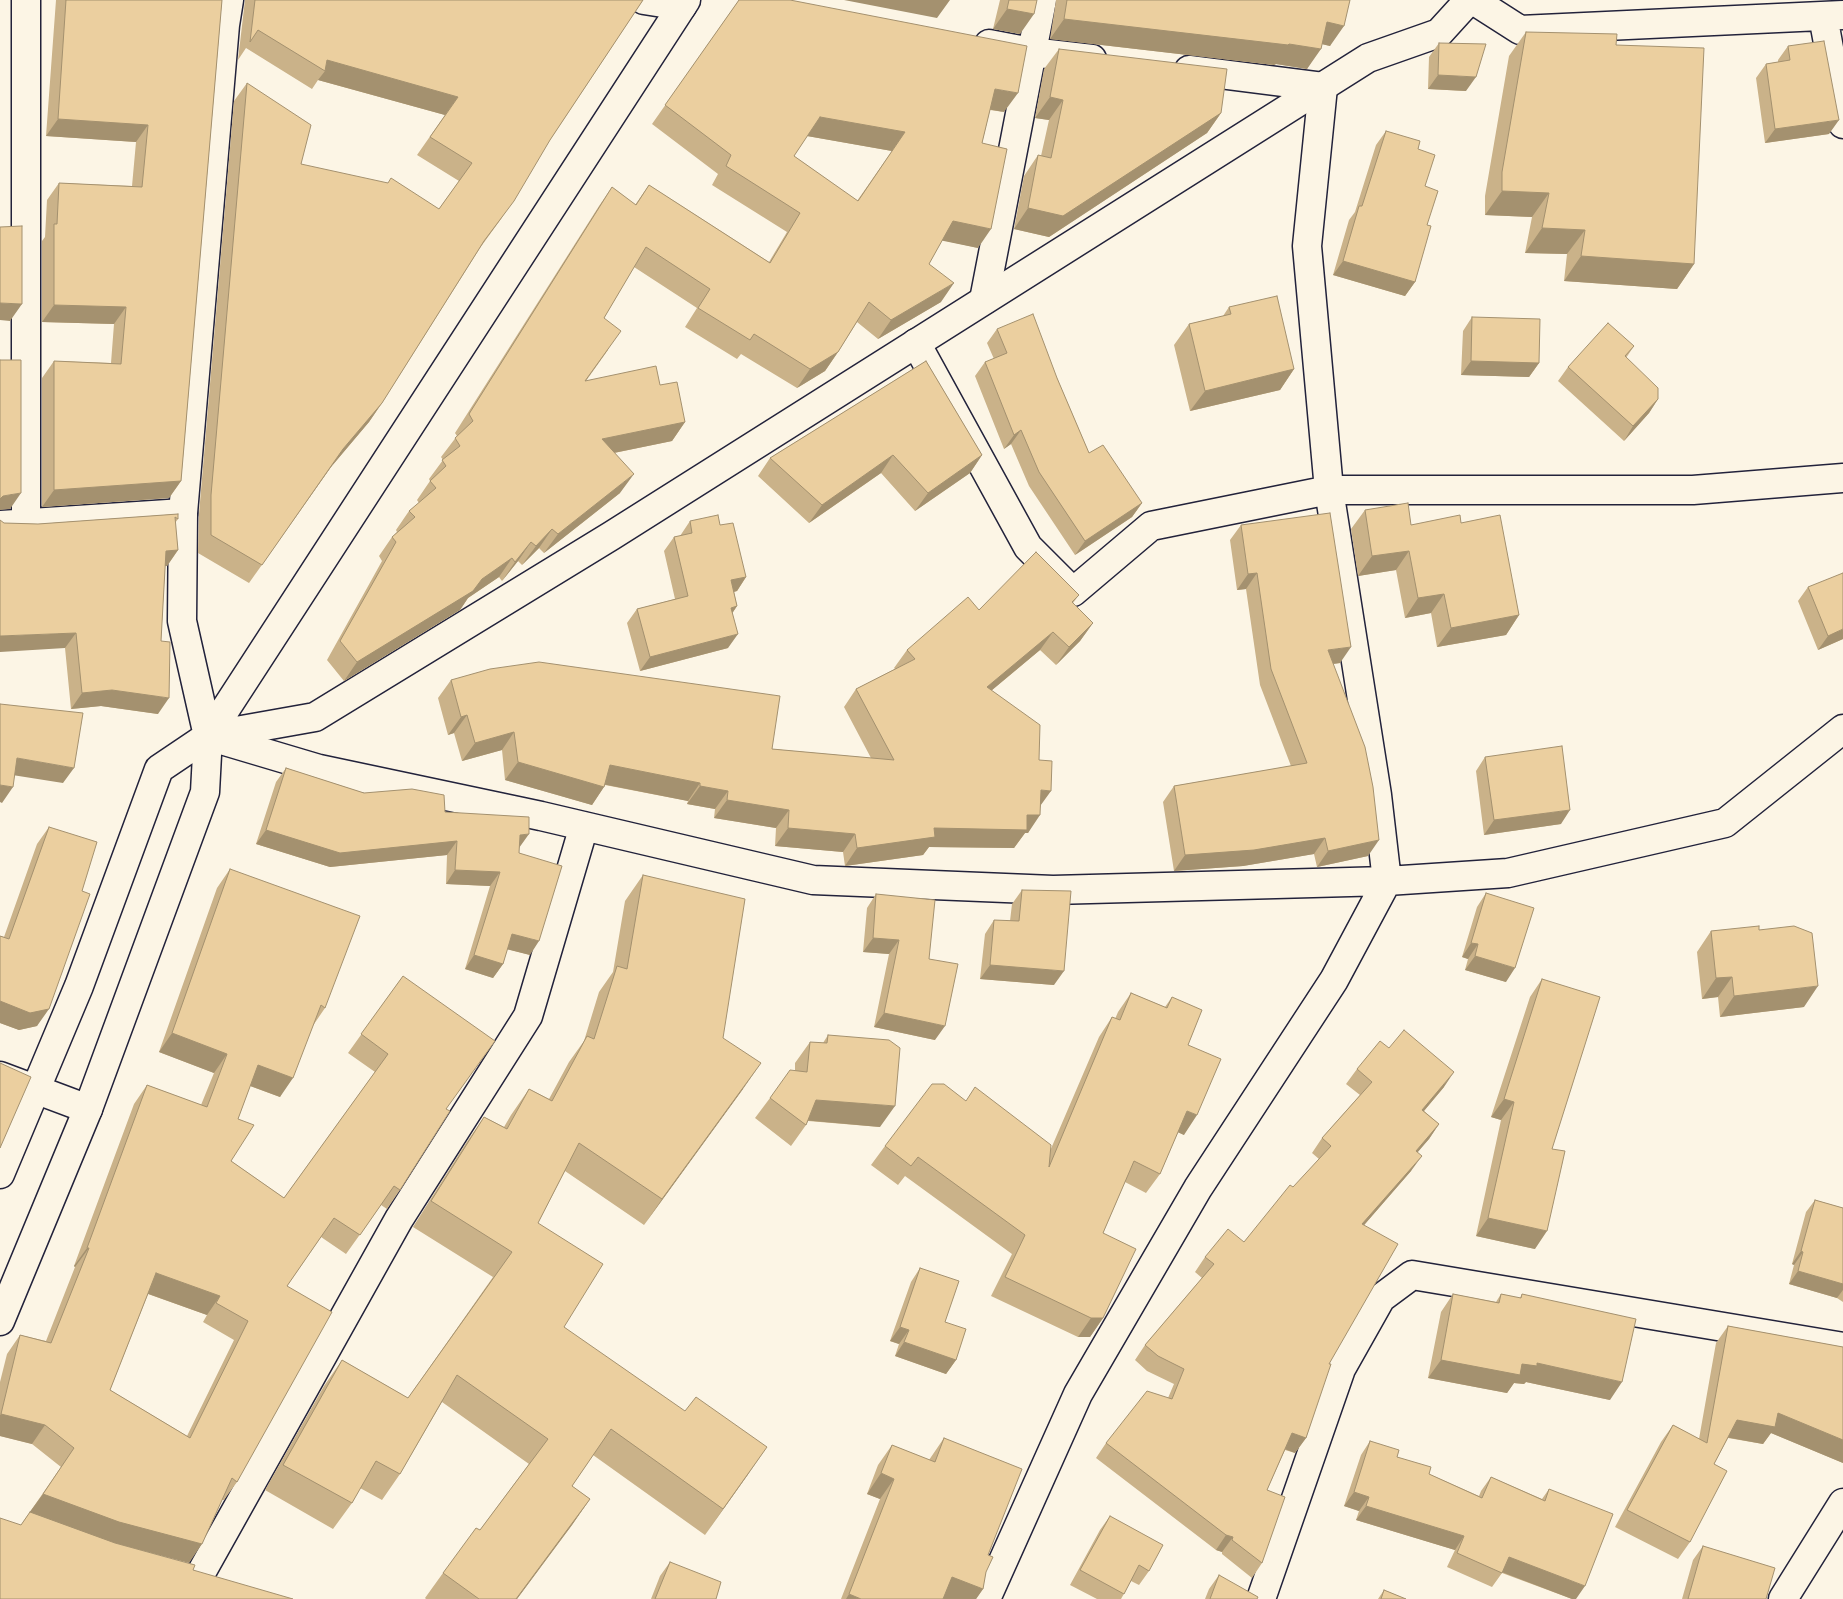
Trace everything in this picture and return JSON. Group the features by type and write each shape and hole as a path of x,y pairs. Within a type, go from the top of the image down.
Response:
{"street":[{"path":"26,0 13,525 184,513"},
{"path":"0,1321 88,1109 205,792 208,736 182,621 184,513 225,24 229,0"},
{"path":"0,1174 79,986 160,769 208,736 684,3 644,0"},
{"path":"984,300 1042,0"},
{"path":"208,736 315,717 611,536 1368,58 1439,33 1469,0"},
{"path":"1473,0 1520,30 1833,15 1843,124"},
{"path":"963,39 1031,52 1116,62"},
{"path":"1164,67 1323,87"},
{"path":"986,1599 1078,1394 1198,1188 1334,980 1387,881 1377,795 1330,490 1307,246 1323,87"},
{"path":"916,344 1028,547 1073,592 1151,526 1330,490 1693,490 1843,478"},
{"path":"208,736 319,769 584,826 813,880 1053,890 1387,881 1508,873 1725,823 1843,729"},
{"path":"196,1582 399,1219 528,1016 584,826"},
{"path":"0,1076 88,1109"},
{"path":"1261,1599 1342,1369 1381,1298 1412,1275 1843,1347"},
{"path":"1784,1599 1843,1503"},
{"path":"168,1574 224,1589"}],"building":[{"path":"66,0 222,0 181,481 54,490 54,361 121,364 126,307 54,305 54,224 57,224 59,183 142,187 148,125 58,119"},
{"path":"255,0 643,0 550,140 514,201 484,241 382,403 343,449 262,565 211,535 211,495 247,83 311,125 301,164 388,183 391,178 439,209 472,163 430,137 458,97 327,60 325,71 258,30 250,42"},
{"path":"739,0 790,0 1027,46 1018,93 995,89 982,143 1007,149 991,229 953,221 929,264 954,283 891,320 869,302 838,352 810,369 754,334 750,340 698,308 710,289 646,247 604,318 621,331 585,381 656,366 660,385 677,382 685,422 602,439 634,474 558,534 552,529 536,546 531,542 515,562 512,558 482,579 473,591 357,662 340,641 396,542 392,537 415,517 409,511 436,488 430,481 446,466 442,460 460,446 455,438 473,421 469,414 612,187 636,205 649,185 770,263 800,213 726,166 731,155 665,105","holes":["820,117 905,132 858,201 794,156"]},
{"path":"1009,0 1037,0 1034,14 1007,9"},
{"path":"1067,0 1350,0 1344,26 1327,22 1321,49 1064,19"},
{"path":"1526,32 1617,34 1616,45 1704,48 1694,264 1581,256 1585,230 1542,228 1549,193 1502,191 1502,172"},
{"path":"1824,41 1839,120 1775,129 1766,64 1790,60 1788,46"},
{"path":"1439,43 1486,44 1476,77 1438,75"},
{"path":"1059,49 1227,69 1221,113 1063,216 1028,208 1038,155 1051,158 1063,100 1050,97"},
{"path":"1386,131 1420,141 1418,149 1435,155 1425,186 1438,191 1427,225 1431,226 1415,282 1343,261 1359,206 1362,206"},
{"path":"22,226 22,304 0,303 0,227"},
{"path":"1277,296 1294,369 1205,391 1189,324 1231,314 1229,307"},
{"path":"1033,314 1057,378 1089,453 1103,445 1142,503 1085,541 1039,472 1021,430 1014,435 985,362 1007,353 997,329"},
{"path":"1472,317 1540,319 1539,363 1471,361"},
{"path":"1608,323 1634,346 1625,356 1658,388 1658,399 1633,426 1568,367"},
{"path":"0,360 21,360 21,493 3,496 0,499"},
{"path":"926,361 982,455 928,493 893,455 822,505 770,458"},
{"path":"1408,503 1411,525 1460,515 1461,523 1500,515 1519,615 1451,628 1444,594 1418,598 1409,551 1372,556 1365,510"},
{"path":"1330,513 1351,647 1328,650 1365,747 1373,787 1379,840 1328,851 1325,838 1254,850 1185,855 1174,786 1307,763 1271,669 1257,573 1248,574 1241,525"},
{"path":"178,514 178,519 175,517 178,550 166,551 161,641 170,642 169,698 112,690 82,693 76,633 0,636 0,520 4,523 38,524"},
{"path":"718,515 720,525 733,523 746,577 731,580 737,606 731,608 738,634 650,657 637,609 688,596 674,537 692,533 690,521"},
{"path":"1036,552 1079,595 1072,602 1093,623 1069,647 1053,632 987,687 1040,725 1039,760 1052,761 1051,791 1041,790 1040,815 1027,815 1027,830 934,828 935,837 857,848 855,834 788,828 789,810 727,800 728,791 700,786 700,783 610,765 604,787 518,762 514,732 475,743 467,715 461,717 451,680 490,669 539,662 780,696 772,749 894,760 856,689 915,659 907,650 968,597 979,610"},
{"path":"1843,573 1843,629 1828,636 1808,587"},
{"path":"0,704 83,713 74,768 17,758 13,787 0,785"},
{"path":"1562,746 1570,810 1494,820 1485,757"},
{"path":"286,768 364,793 412,789 444,795 445,812 529,817 529,834 520,835 519,853 562,866 539,941 512,934 503,964 474,955 500,872 455,870 457,841 340,853 266,830"},
{"path":"49,827 97,842 82,891 90,894 49,1009 30,1013 0,1001 0,936 9,939"},
{"path":"230,869 360,916 325,1008 321,1005 293,1078 258,1065 238,1119 254,1125 231,1161 284,1198 388,1054 361,1034 403,976 495,1041 446,1109 450,1111 400,1190 394,1186 360,1235 334,1218 287,1286 332,1312 237,1482 232,1478 202,1544 119,1522 43,1494 74,1448 45,1425 1,1414 20,1335 51,1343 89,1248 87,1248 147,1085 207,1107 227,1054 172,1033","holes":["156,1273 220,1296 216,1303 248,1321 190,1438 110,1390"]},
{"path":"643,875 745,899 723,1038 761,1063 662,1199 579,1143 538,1223 603,1264 564,1327 685,1411 696,1397 767,1447 723,1509 611,1429 572,1486 590,1499 516,1599 479,1599 443,1573 476,1528 480,1530 548,1439 457,1375 400,1474 376,1461 352,1503 283,1465 342,1360 408,1398 512,1252 431,1201 484,1117 507,1129 529,1089 552,1101 587,1036 594,1039 617,966 627,969"},
{"path":"1022,890 1071,891 1064,971 990,965 994,920 1019,921"},
{"path":"1486,893 1534,908 1515,968 1475,956 1478,944 1471,943"},
{"path":"876,894 935,900 929,959 958,964 945,1026 884,1013 899,940 873,938"},
{"path":"1759,926 1759,930 1794,926 1812,933 1818,986 1734,996 1732,977 1716,978 1711,931"},
{"path":"1542,979 1600,997 1552,1149 1565,1151 1547,1231 1488,1218 1514,1102 1504,1099"},
{"path":"1131,993 1167,1008 1172,997 1202,1010 1188,1045 1221,1059 1197,1115 1187,1111 1160,1174 1134,1161 1103,1233 1136,1249 1103,1318 1091,1318 1005,1277 1025,1235 918,1157 911,1166 885,1146 932,1084 944,1084 966,1101 975,1087 1051,1145 1049,1167 1112,1017 1120,1020"},
{"path":"1404,1030 1454,1072 1422,1110 1439,1124 1416,1151 1422,1156 1362,1224 1398,1244 1329,1364 1331,1364 1306,1438 1292,1433 1267,1490 1285,1497 1262,1563 1232,1540 1233,1537 1226,1535 1106,1443 1147,1391 1172,1399 1184,1369 1158,1356 1145,1345 1214,1264 1205,1257 1228,1229 1244,1242 1290,1185 1293,1187 1331,1146 1322,1138 1372,1082 1357,1069 1380,1041 1389,1048"},
{"path":"828,1035 889,1040 900,1048 895,1106 816,1100 806,1125 770,1098 790,1070 807,1072 810,1042 827,1043"},
{"path":"0,1063 31,1077 0,1148"},
{"path":"1815,1200 1843,1208 1843,1284 1798,1271 1803,1252 1801,1251"},
{"path":"920,1268 959,1281 945,1322 966,1329 956,1360 904,1342 909,1330 900,1327"},
{"path":"1453,1294 1499,1303 1501,1294 1521,1298 1522,1294 1636,1319 1622,1382 1537,1363 1537,1366 1522,1364 1520,1375 1441,1360"},
{"path":"1728,1326 1843,1347 1843,1440 1778,1413 1775,1427 1737,1420 1714,1464 1727,1471 1690,1542 1627,1510 1673,1425 1707,1443"},
{"path":"944,1438 1022,1469 988,1555 993,1557 986,1572 983,1589 952,1577 943,1599 861,1599 849,1594 894,1479 881,1473 892,1445 935,1462"},
{"path":"1370,1441 1399,1450 1397,1457 1431,1467 1429,1474 1482,1498 1491,1477 1545,1501 1549,1489 1613,1514 1585,1586 1509,1557 1502,1573 1457,1553 1464,1536 1366,1506 1369,1497 1354,1492"},
{"path":"30,1512 115,1543 195,1565 193,1570 293,1599 0,1599 0,1518 21,1525"},
{"path":"1110,1516 1163,1545 1149,1571 1139,1565 1124,1594 1080,1570"},
{"path":"1703,1546 1775,1568 1766,1599 1688,1599"},
{"path":"670,1562 721,1582 716,1599 655,1599"},
{"path":"1219,1575 1258,1597 1257,1599 1210,1599"},
{"path":"1384,1590 1406,1599 1381,1599"}]}
